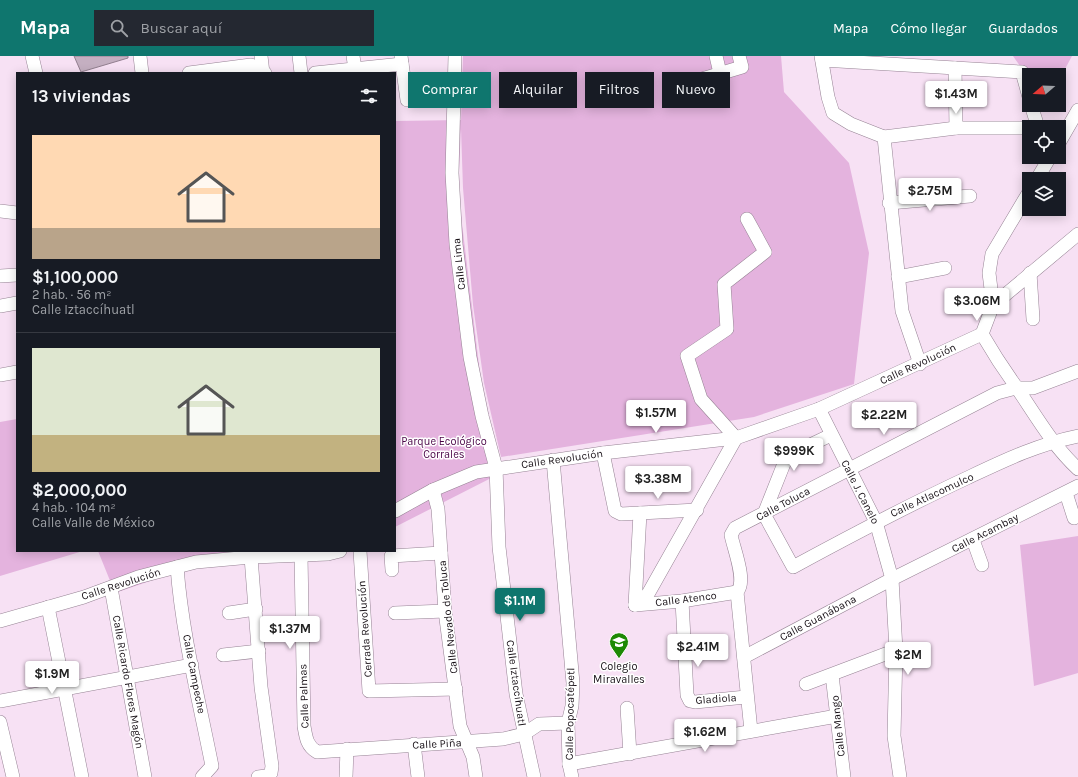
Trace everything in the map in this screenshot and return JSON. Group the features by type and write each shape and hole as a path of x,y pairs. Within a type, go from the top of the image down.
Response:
{"street":[{"path":"32,56 36,72"},
{"path":"140,56 142,72"},
{"path":"261,56 264,72"},
{"path":"299,56 301,72"},
{"path":"353,56 355,70"},
{"name":"Calle Lima","path":"455,56 452,173 456,244 470,357 482,416 496,468"},
{"path":"716,56 720,72"},
{"path":"724,72 742,67 739,56"},
{"path":"1022,72 822,58 828,96 833,113 851,124 884,137 956,128 1022,128"},
{"path":"328,72 355,70 401,60 406,100"},
{"path":"196,72 251,65 262,72"},
{"path":"955,68 956,128"},
{"path":"1066,130 1078,110"},
{"path":"884,137 889,203 902,311 920,364"},
{"path":"889,203 970,196"},
{"path":"1022,204 992,254 989,272 993,305 982,334 1000,366 1053,441 1078,469"},
{"path":"0,211 16,213"},
{"path":"635,605 648,594 697,510 736,438 700,398 687,356 727,330 724,284 765,252 747,219"},
{"path":"993,305 1078,234"},
{"path":"898,278 946,268"},
{"path":"1030,273 1033,319"},
{"path":"0,276 16,275"},
{"path":"0,306 16,303"},
{"name":"Calle Revolución","path":"396,510 433,490 476,472 603,453 736,438 819,409 920,364 982,334"},
{"path":"0,375 16,372"},
{"path":"1016,388 1033,388 1078,372"},
{"name":"Calle Toluca","path":"751,731 746,697 744,657 737,592 741,588 742,579 731,535 735,528 997,393 1016,388"},
{"name":"Calle J. Canelo","path":"819,409 876,522 892,579 896,650 894,736 900,777"},
{"path":"764,514 787,456 831,435"},
{"name":"Calle Atlacomulco","path":"764,514 793,567 901,509 1018,454 1053,441 1078,436"},
{"path":"603,453 613,506 616,512 621,514 697,510"},
{"name":"Calle Popocatépetl","path":"553,460 573,683 572,706 568,723 570,771"},
{"name":"Calle Iztaccíhuatl","path":"496,468 499,547 516,694 524,734 530,752 534,777"},
{"name":"Calle Acambay","path":"892,579 973,540 1078,486"},
{"name":"Calle Nevado de Toluca","path":"433,490 438,509 445,611 460,726 473,757 476,777"},
{"path":"1066,493 1074,518"},
{"path":"635,605 640,513"},
{"path":"973,540 982,565"},
{"name":"Calle Revolución","path":"0,621 48,608 111,588 138,577 196,562 251,557 328,554 336,552"},
{"name":"Cerrada Revolución","path":"360,552 369,691 456,689"},
{"path":"392,570 391,556 441,553"},
{"name":"Calle Palmas","path":"301,555 304,726 307,742"},
{"path":"251,557 261,687 272,766 271,773 266,776 258,777"},
{"name":"Calle Campeche","path":"177,567 179,596 212,766 202,777"},
{"name":"Calle Guanábana","path":"744,657 892,579"},
{"name":"Calle Ricardo Flores Magón","path":"111,588 145,777"},
{"name":"Calle Atenco","path":"635,605 682,601 737,592"},
{"name":"Gladiola","path":"682,601 687,695 690,701 695,702 746,697"},
{"path":"48,608 82,777"},
{"path":"229,613 256,609"},
{"path":"395,613 445,611"},
{"path":"223,656 259,650"},
{"path":"806,684 896,650"},
{"path":"0,701 192,665"},
{"name":"Calle Mango","path":"832,675 837,716 840,776"},
{"path":"627,708 630,754"},
{"path":"570,771 630,754 837,716"},
{"path":"0,722 8,772"},
{"name":"Calle Piña","path":"307,742 311,748 318,752 414,744 468,742 503,739 524,734 539,724 568,723"},
{"path":"414,744 418,777"},
{"path":"346,777 347,749"}],"green space":[{"name":"Parque Ecológico Corrales","path":"463,56 781,56 784,92 849,163 869,253 854,384 754,417 501,457 484,383 473,305 463,188 461,129 458,190 484,407 499,474 396,526 396,121 461,120 461,108 491,108 491,72 462,72"},
{"path":"1013,56 1072,56 1066,68 1022,69"},
{"path":"16,419 16,552 80,552 0,576 0,422"},
{"path":"1078,536 1078,673 1034,686 1020,545"},
{"path":"98,552 347,552 324,556 303,556 182,570 115,593"}],"building":[{"path":"74,56 128,56 128,58 81,72"}],"place":[{"name":"Colegio Miravalles","path":"619,659"}]}
